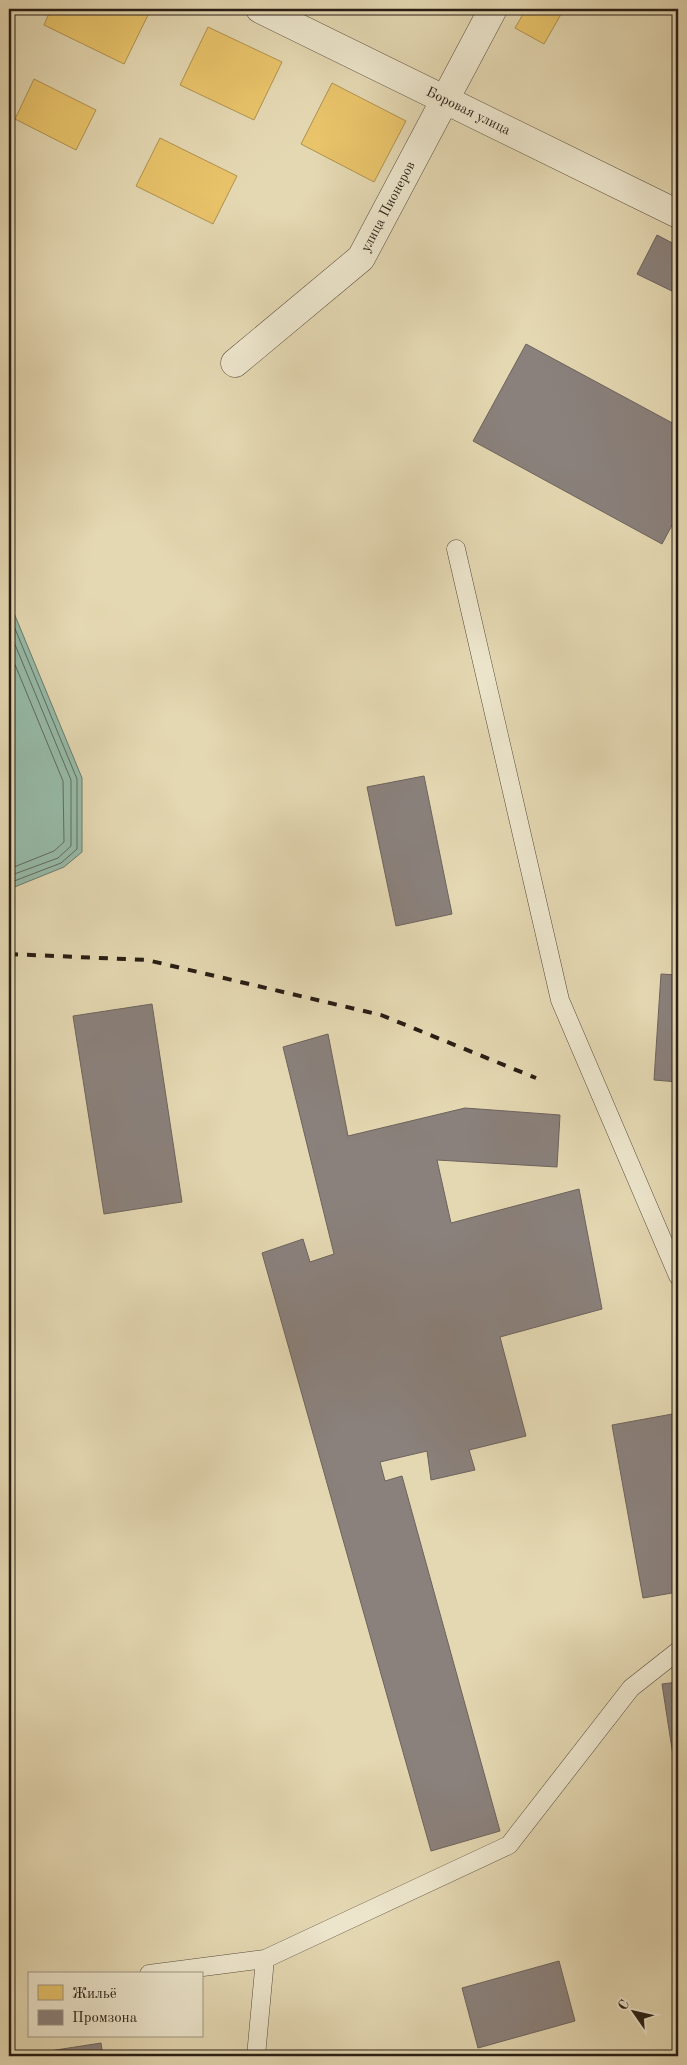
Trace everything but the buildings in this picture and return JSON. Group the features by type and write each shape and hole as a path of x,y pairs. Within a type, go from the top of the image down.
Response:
{"street":[{"name":"Боровая улица","path":"260,9 678,214"},
{"name":"улица Пионеров","path":"234,363 361,258 493,9"}],"lane":[{"path":"456,549 560,1000 678,1276"},
{"path":"164,1972 265,1959 510,1845 631,1688 678,1651"},
{"path":"256,2056 265,1959"}],"water":[{"path":"9,601 82,778 82,852 64,867 12,888 9,887"}],"railway":[{"path":"9,954 147,960 381,1015 536,1078"}]}
